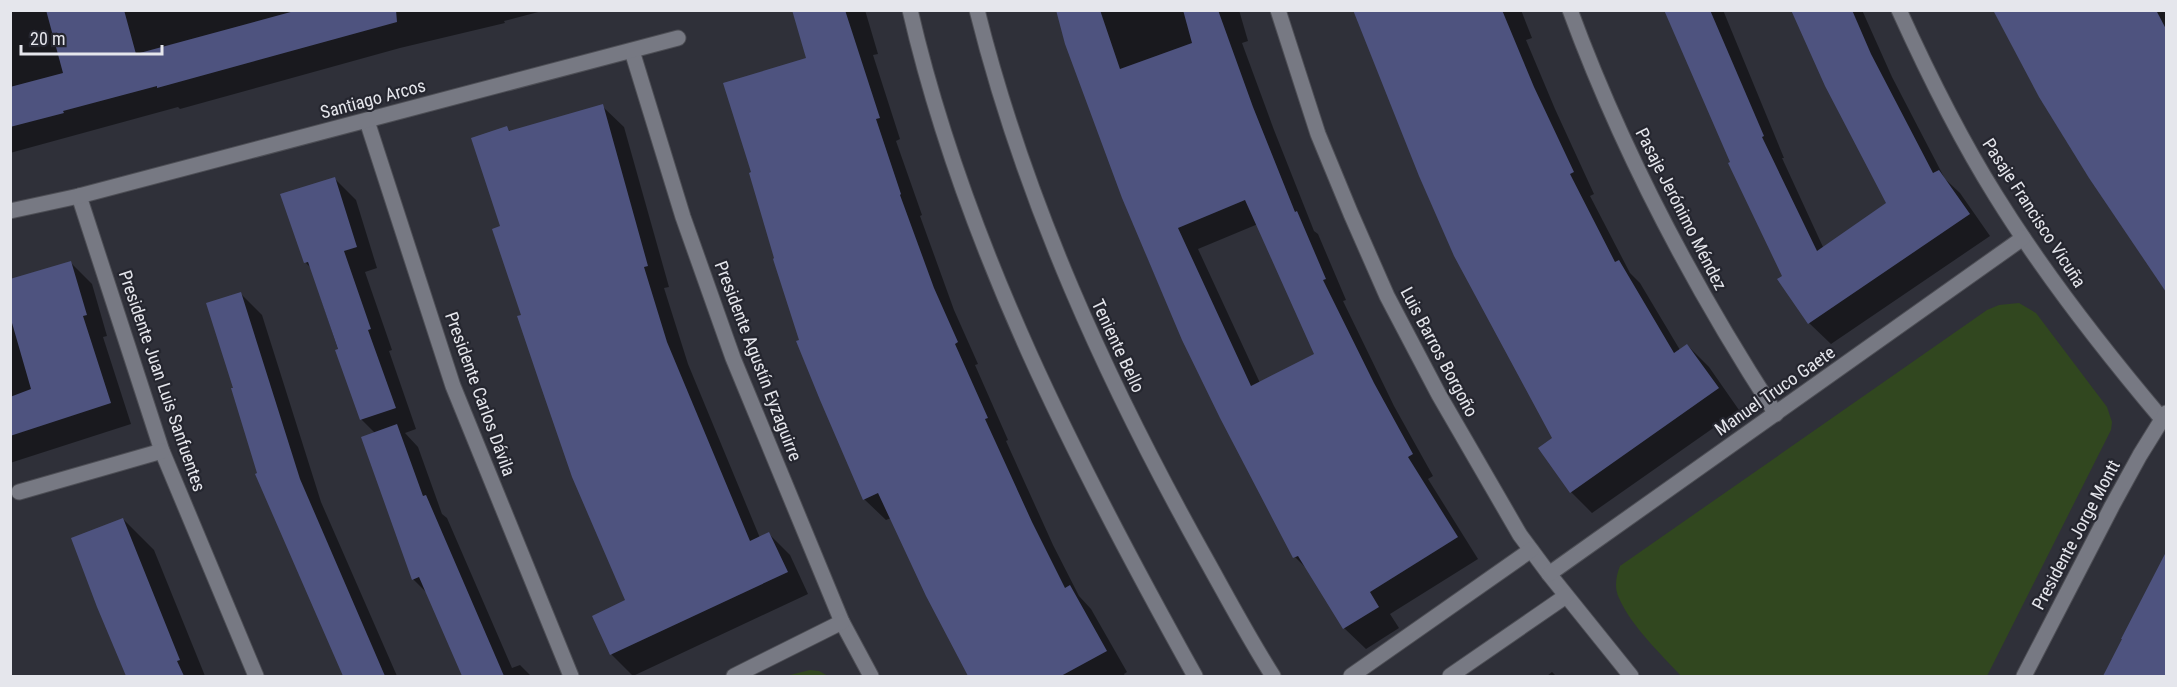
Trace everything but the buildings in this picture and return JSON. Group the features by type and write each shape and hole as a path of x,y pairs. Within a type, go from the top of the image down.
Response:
{"street":[{"path":"910,10 920,55 959,181 1011,310 1055,411 1118,538 1195,676"},
{"name":"Teniente Bello","path":"977,10 989,60 1033,193 1063,271 1109,375 1173,500 1273,676"},
{"name":"Luis Barros Borgoño","path":"1278,10 1318,134 1387,297 1480,468 1531,550 1631,676"},
{"name":"Pasaje Jerónimo Méndez","path":"1570,10 1615,123 1668,233 1728,339 1776,414"},
{"name":"Pasaje Francisco Vicuña","path":"1899,10 1916,48 1968,147 2023,238 2100,344 2164,416"},
{"name":"Santiago Arcos","path":"10,211 79,196 678,38"},
{"name":"Presidente Agustín Eyzaguirre","path":"632,51 683,217 733,358 842,622 871,676"},
{"name":"Presidente Carlos Dávila","path":"367,121 453,386 571,676"},
{"name":"Presidente Juan Luis Sanfuentes","path":"79,196 162,451 255,676"},
{"name":"Manuel Truco Gaete","path":"1549,574 2023,238"},
{"name":"Presidente Jorge Montt","path":"2024,676 2112,506 2164,416"},
{"path":"19,492 162,451"},
{"path":"1351,676 1531,550"},
{"path":"1450,676 1566,596"},
{"path":"734,676 842,622"}],"green space":[{"path":"2019,303 2036,313 2107,407 2112,422 2111,430 1987,676 1681,676 1647,639 1624,608 1616,586 1620,566 1987,310 1999,305"},
{"path":"810,670 819,671 828,676 786,676"}]}
